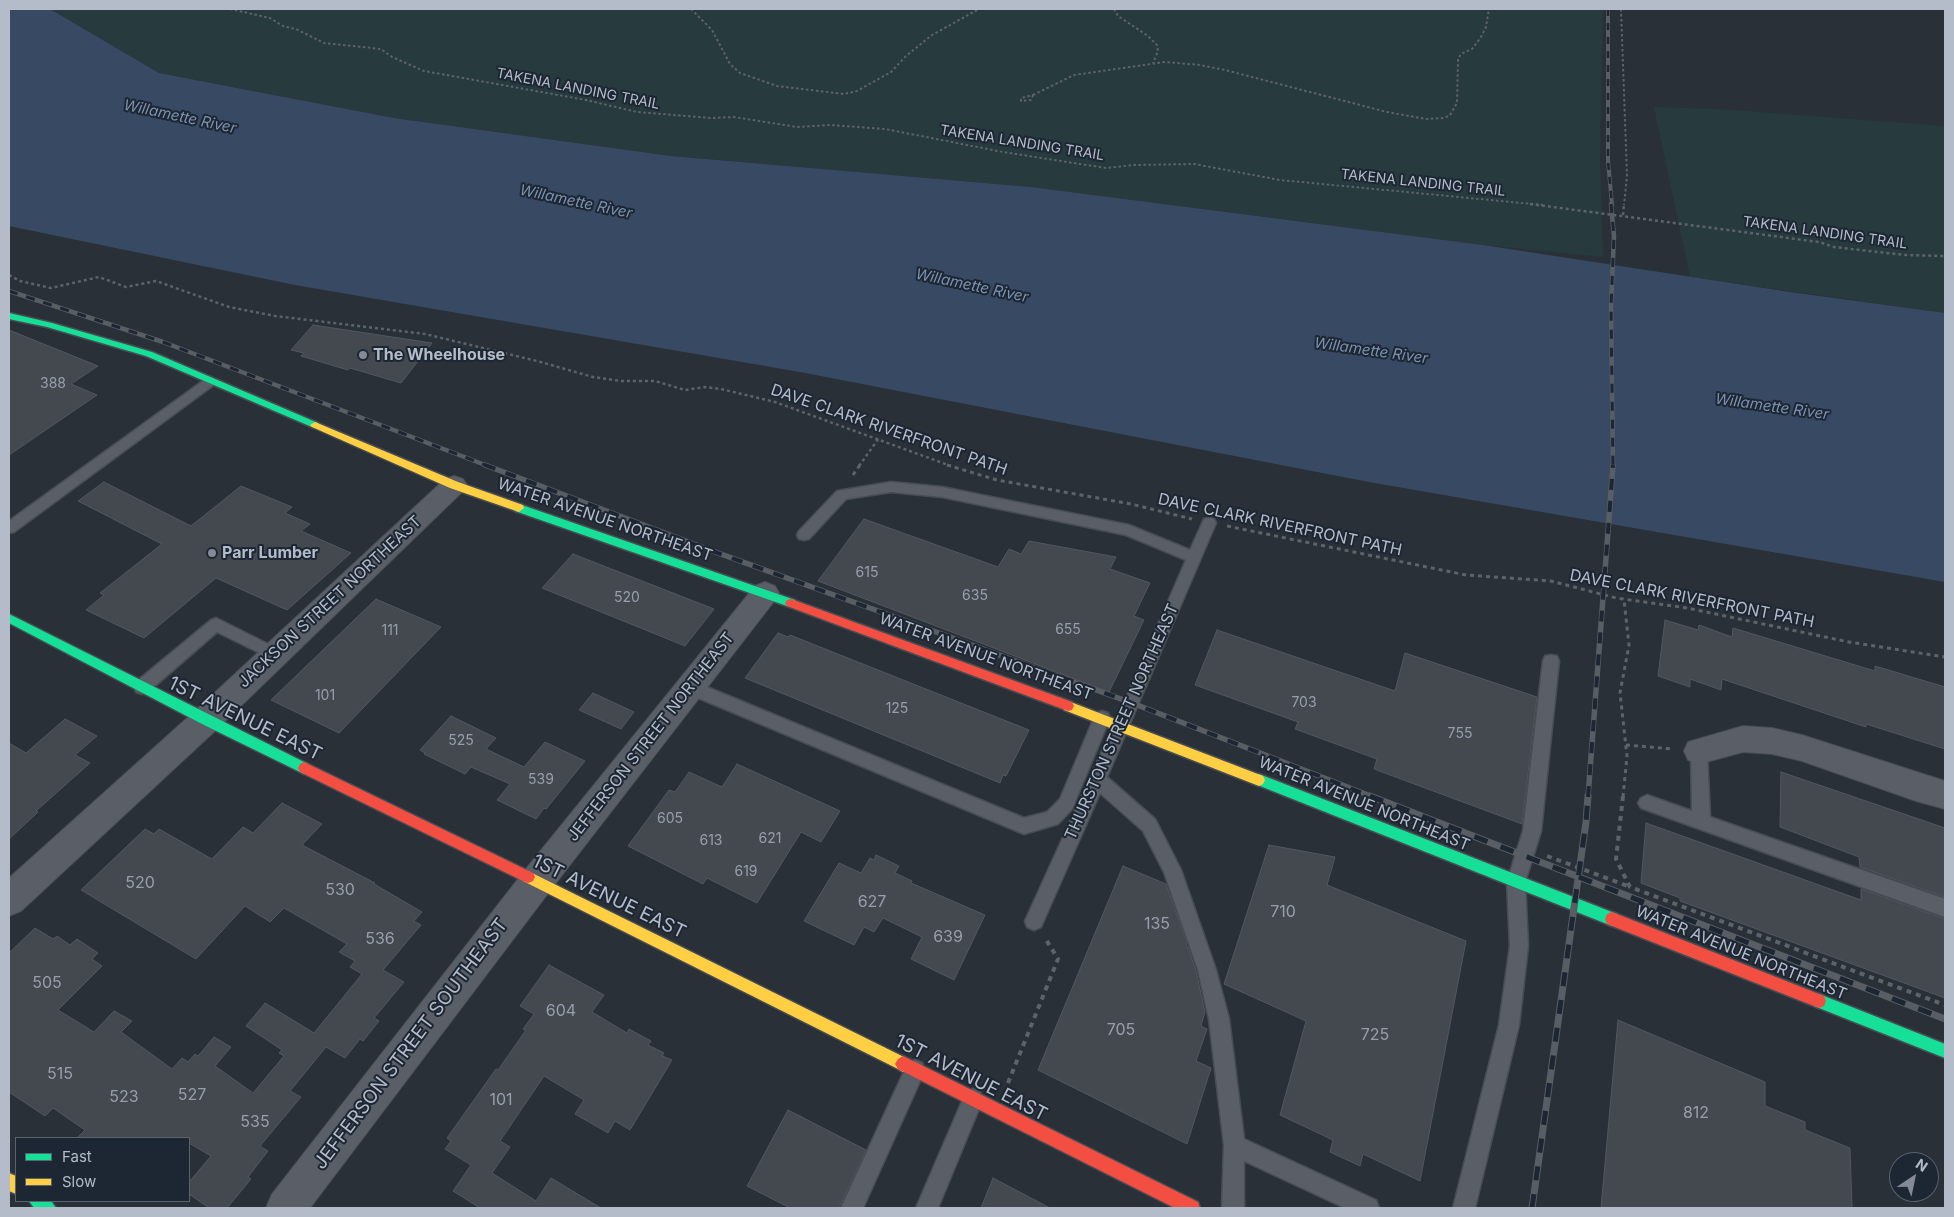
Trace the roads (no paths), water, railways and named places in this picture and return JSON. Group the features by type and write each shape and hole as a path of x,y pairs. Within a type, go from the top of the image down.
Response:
{"street":[{"name":"WATER AVENUE NORTHEAST","path":"9,316 49,325 149,354 454,485 765,593 1121,725 1945,1051"},
{"name":"JACKSON STREET NORTHEAST","path":"9,900 206,720 454,485"},
{"name":"JEFFERSON STREET NORTHEAST","path":"536,881 765,593"},
{"name":"1ST AVENUE EAST","path":"9,618 206,720 536,881 973,1099 1182,1206"},
{"path":"1699,751 1743,739 1772,741 1802,748 1908,784 1945,794"},
{"name":"JEFFERSON STREET SOUTHEAST","path":"286,1208 536,881"}],"lane":[{"path":"9,528 211,381"},
{"path":"804,535 842,495 891,487 942,492 1129,530 1194,557"},
{"name":"THURSTON STREET NORTHEAST","path":"1034,921 1098,780 1209,523"},
{"path":"142,687 216,624 275,654"},
{"path":"1464,1208 1509,1025 1519,946 1516,882 1532,831 1551,661"},
{"path":"690,687 1024,826 1052,818 1066,804 1102,718"},
{"path":"1699,751 1701,822"},
{"path":"1098,780 1149,825 1172,870 1206,970 1219,1019 1234,1145 1233,1208"},
{"path":"1647,803 1945,908"},
{"path":"852,1208 915,1070"},
{"path":"927,1208 973,1099"},
{"path":"1234,1145 1368,1208"}],"water":[{"name":"Willamette River","path":"9,9 50,9 159,73 394,118 671,156 1031,187 1483,245 1790,292 1945,313 1945,582 1369,482 800,372 295,285 9,226"}],"railway":[{"path":"1608,9 1608,161 1612,205"},
{"path":"1611,204 1614,236 1611,306 1613,465"},
{"path":"9,291 163,342 488,466"},
{"path":"485,465 707,549 1132,703 1373,797"},
{"path":"1588,797 1613,465"},
{"path":"1370,796 1578,877"},
{"path":"1578,877 1588,796"},
{"path":"1532,1208 1578,877"},
{"path":"1578,877 1945,1019"}],"place":[{"name":"The Wheelhouse","path":"363,355"},
{"name":"Parr Lumber","path":"212,553"}]}
